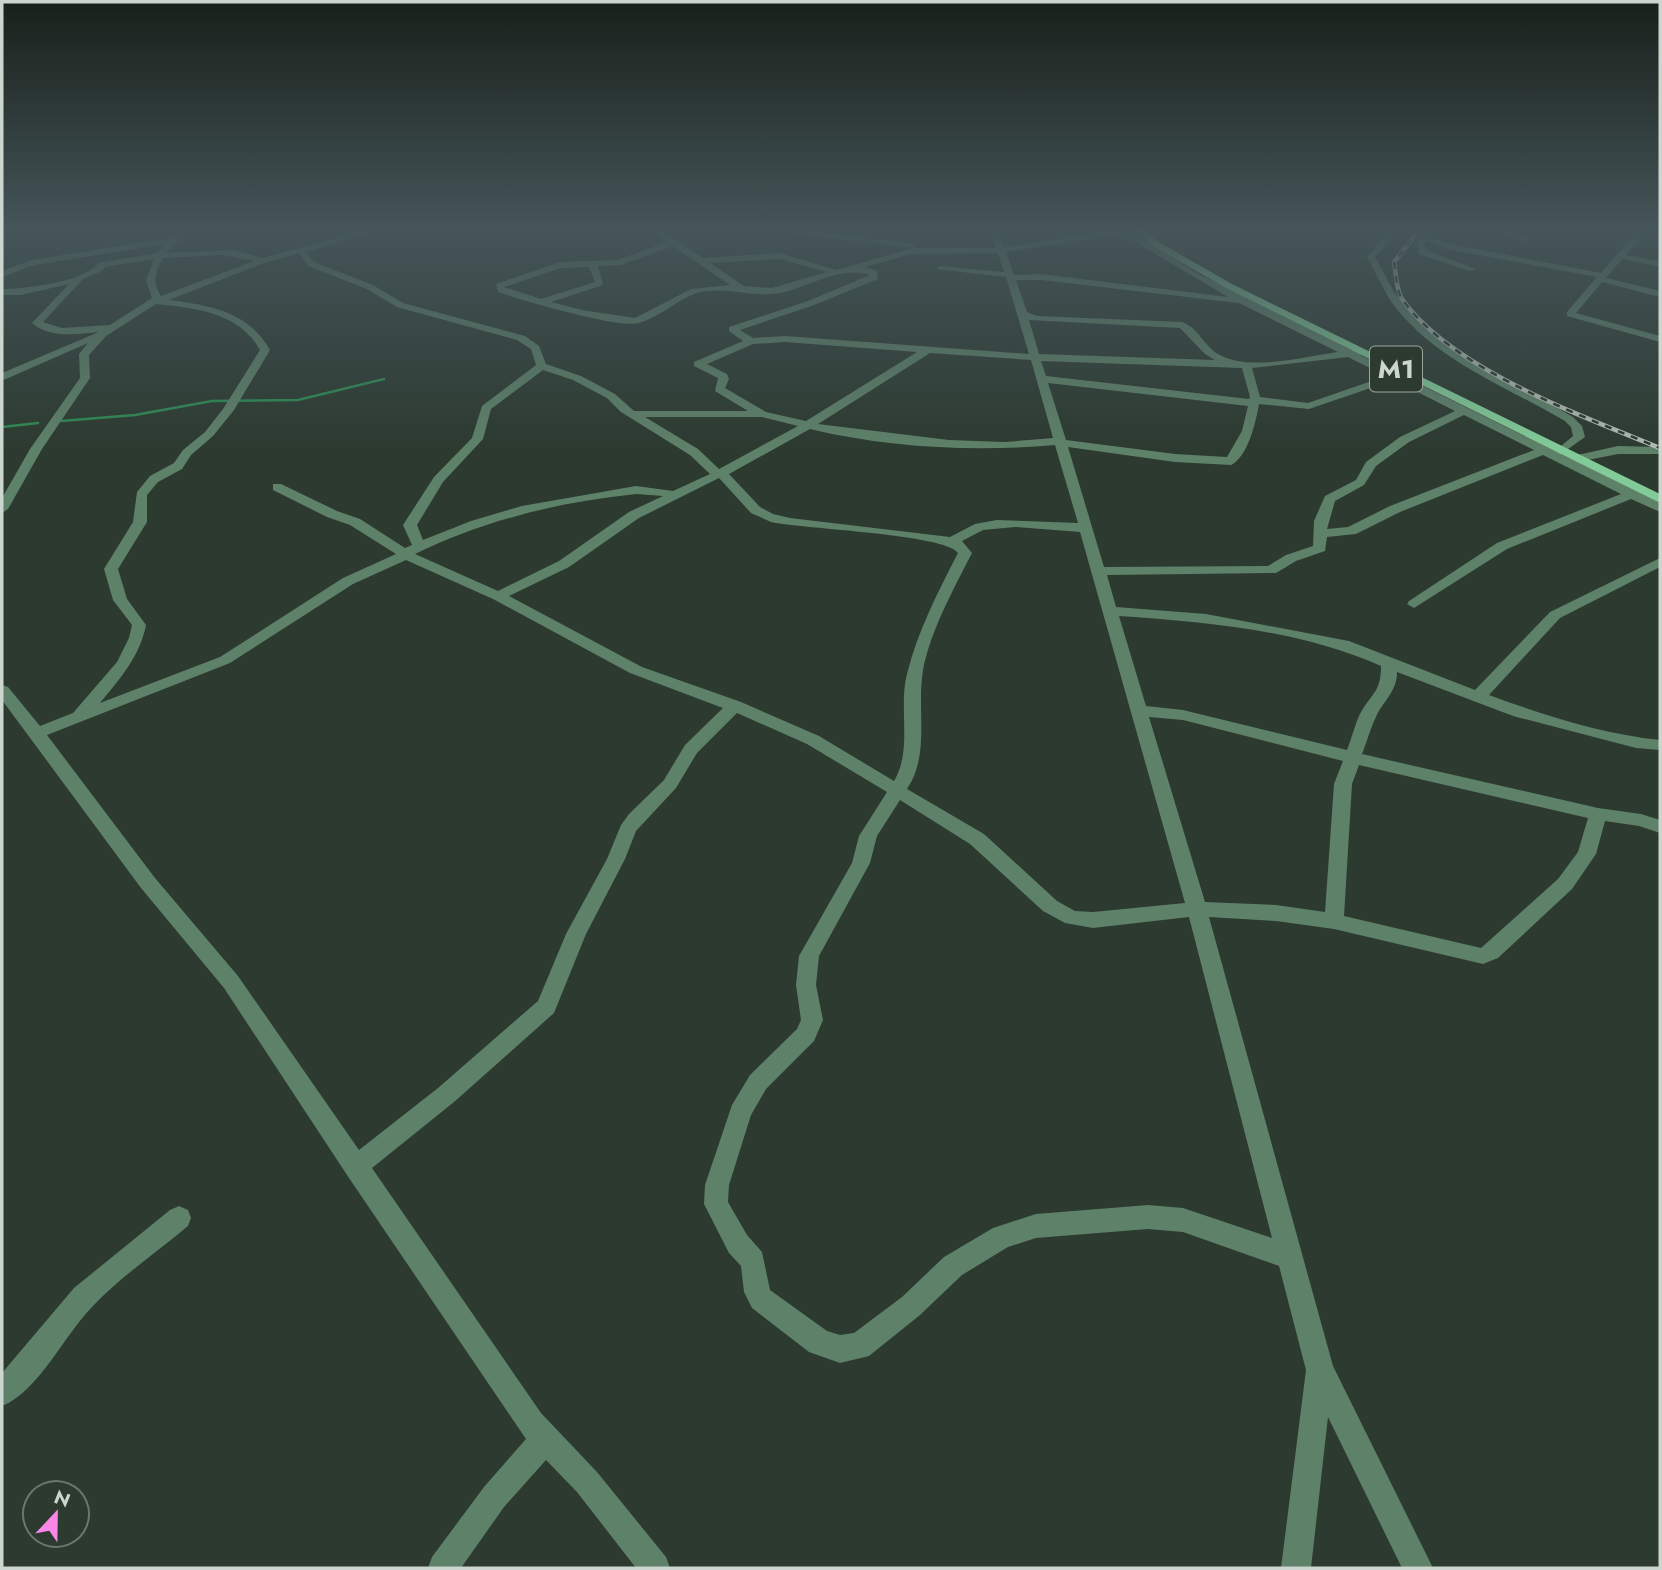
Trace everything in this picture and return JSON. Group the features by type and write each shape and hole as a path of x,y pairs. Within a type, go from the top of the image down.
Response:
{"main road":[{"name":"M1","path":"1259,302 1355,353 1660,499"}],"street":[{"path":"55,302 38,319 38,325 57,330 114,328"},
{"path":"2,377 103,334 151,302"},
{"path":"78,718 132,652 138,635 139,625 120,600 111,569 139,522 141,495 154,479 178,466 187,453 209,434 228,410 265,351 248,326 237,319 161,302"},
{"path":"395,302 521,338 535,348 542,366 577,378 611,396 631,414 695,452 733,484 753,509 766,516 793,522 909,533 953,541 962,547 965,553 935,611 914,676 911,760 905,779 876,821 861,863 809,957 806,985 812,1020 806,1035 758,1082 740,1112 717,1185 716,1204 738,1244 753,1261 757,1292 761,1299 819,1342 840,1349 859,1346 911,1306 953,1266 1002,1237 1035,1226 1148,1217 1183,1220 1290,1257"},
{"path":"542,302 581,313 636,321 672,302"},
{"path":"751,341 732,329 813,302"},
{"path":"1018,302 1099,571 1196,909 1320,1370 1418,1568"},
{"path":"1240,302 1355,353 1660,508"},
{"path":"1397,302 1419,327 1455,355 1569,419 1576,426 1579,437 1561,451"},
{"path":"1580,302 1570,314 1660,339"},
{"path":"631,414 762,414 836,432 949,444 1005,446 1060,442 1228,462 1235,456 1248,431 1254,388 1241,365 1208,354 1185,326 1036,319 1022,314"},
{"path":"2,509 85,378 84,354 103,334"},
{"path":"762,414 719,389 723,376 698,365 751,341 813,340 1034,357 1241,365 1275,364 1355,353"},
{"path":"498,596 564,564 621,523 807,426 928,350"},
{"path":"410,552 410,525 414,516 443,473 481,436 487,419 486,408 542,366"},
{"path":"1042,379 1309,406 1360,386 1397,376"},
{"path":"1099,571 1270,570 1291,558 1316,551 1320,548 1321,521 1329,499 1361,483 1369,472 1370,465 1400,440 1420,428 1467,410"},
{"path":"1321,533 1351,531 1395,509 1545,450"},
{"path":"1577,459 1618,450 1660,450"},
{"path":"2,477 22,474"},
{"path":"277,487 332,514 355,522 636,670 735,706 813,740 977,839 1050,906 1072,918 1093,920 1196,909 1231,909 1334,922 1483,956 1491,952 1565,884 1587,854 1598,814"},
{"path":"37,733 233,656 348,581 465,525 532,505 643,489 664,491 673,495"},
{"path":"1414,604 1502,546 1632,494"},
{"path":"953,541 961,532 979,525 1020,524 1086,528"},
{"path":"1478,697 1555,615 1660,562"},
{"path":"1110,611 1206,618 1349,646 1519,712 1636,743 1660,745"},
{"path":"1334,922 1343,784 1369,713 1381,699 1389,682 1389,663"},
{"path":"2,690 140,873 231,982 531,1423 587,1482 655,1568"},
{"path":"355,1167 446,1095 546,1007 576,934 616,859 627,830 635,818 670,784 691,749 735,706"},
{"path":"1139,710 1183,715 1416,774 1466,782 1598,814 1642,820 1660,827"},
{"path":"2,1392 22,1373 83,1297 179,1218"},
{"path":"1296,1568 1320,1370"},
{"path":"443,1568 494,1497 546,1438"}],"waterway":[{"path":"61,421 135,415 212,401 298,400 384,379"},
{"path":"2,427 38,423"}],"railway":[{"path":"1405,302 1424,324 1452,347 1520,388 1660,448"}]}
